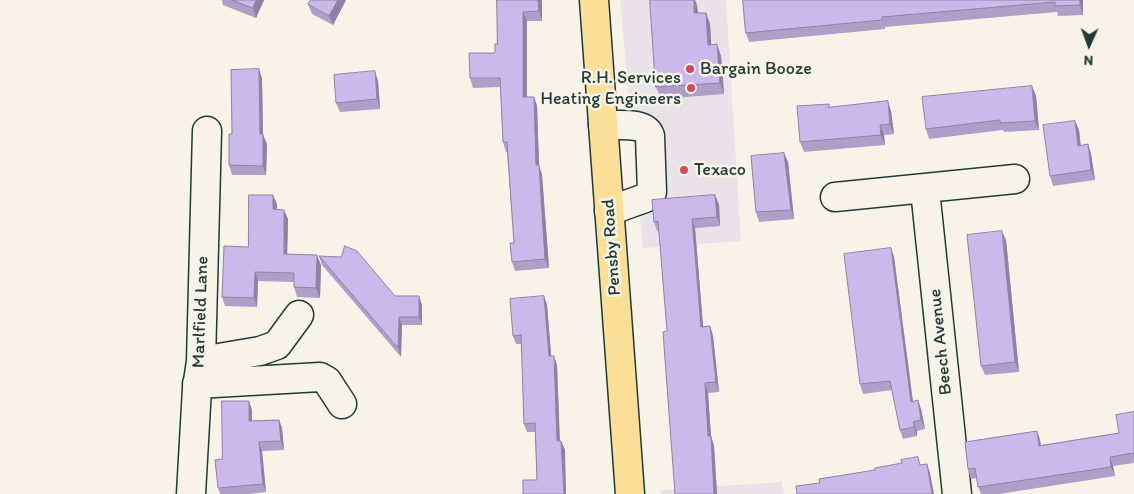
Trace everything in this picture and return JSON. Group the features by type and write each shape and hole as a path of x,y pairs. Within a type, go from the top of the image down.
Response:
{"main road":[{"name":"Pensby Road","path":"594,0 630,494"}],"street":[{"path":"603,125 641,127 650,136 652,192 645,198 609,212"},
{"name":"Marlfield Lane","path":"191,494 199,372 207,131"},
{"path":"835,198 1015,179"},
{"name":"Beech Avenue","path":"925,190 957,494"},
{"path":"199,372 277,345 299,315"},
{"path":"199,372 320,377 327,381 342,404"}],"shaded area":[{"path":"620,0 726,0 741,241 643,248"},
{"path":"782,482 784,494 662,494 661,490"}],"building":[{"path":"232,0 256,0 253,8"},
{"path":"311,0 338,0 329,16 308,4"},
{"path":"497,0 538,0 539,11 523,12 523,97 534,97 536,165 539,165 545,259 512,262 510,243 514,243 507,142 503,142 500,78 470,78 469,53 495,53 495,44 497,44"},
{"path":"650,0 694,0 694,13 706,13 708,45 717,44 720,83 656,87"},
{"path":"743,0 1080,0 1080,5 1055,6 1055,2 882,17 882,20 746,33"},
{"path":"259,69 260,134 263,134 263,166 229,165 229,134 232,134 231,70"},
{"path":"375,71 377,99 336,103 334,75"},
{"path":"1032,86 1035,121 1000,123 1000,120 926,129 922,97"},
{"path":"888,101 890,124 880,125 881,135 800,142 797,106 829,104 829,107"},
{"path":"1075,121 1078,146 1088,144 1091,170 1050,176 1043,125"},
{"path":"784,153 791,210 756,212 751,156"},
{"path":"249,195 273,195 273,209 284,210 284,254 317,255 316,288 294,287 294,273 255,272 254,298 222,297 224,246 248,247"},
{"path":"715,195 717,217 692,219 701,327 710,326 716,382 705,383 708,436 711,436 714,494 675,494 663,332 667,331 658,221 654,222 652,200"},
{"path":"1002,231 1015,362 981,366 967,235"},
{"path":"345,246 357,251 395,296 419,296 419,317 399,317 398,348 319,256 341,257"},
{"path":"891,248 911,402 918,400 921,420 913,422 914,427 900,430 890,381 860,384 844,254"},
{"path":"544,296 549,356 554,356 557,441 561,441 564,494 523,494 523,480 537,480 535,423 524,424 521,335 513,336 510,299"},
{"path":"222,401 249,401 249,421 279,420 281,441 259,442 263,484 218,488 215,460 222,459"},
{"path":"1134,412 1134,453 1110,457 1111,467 978,487 975,468 968,469 965,442 1037,431 1039,446 1119,433 1116,415"},
{"path":"918,457 920,465 927,464 932,494 797,494 796,486 820,483 819,479 875,470 875,468 902,463 901,460"}],"place":[{"name":"Bargain Booze","path":"690,69"},
{"name":"R.H. Services Heating Engineers","path":"691,88"},
{"name":"Texaco","path":"684,170"}]}
